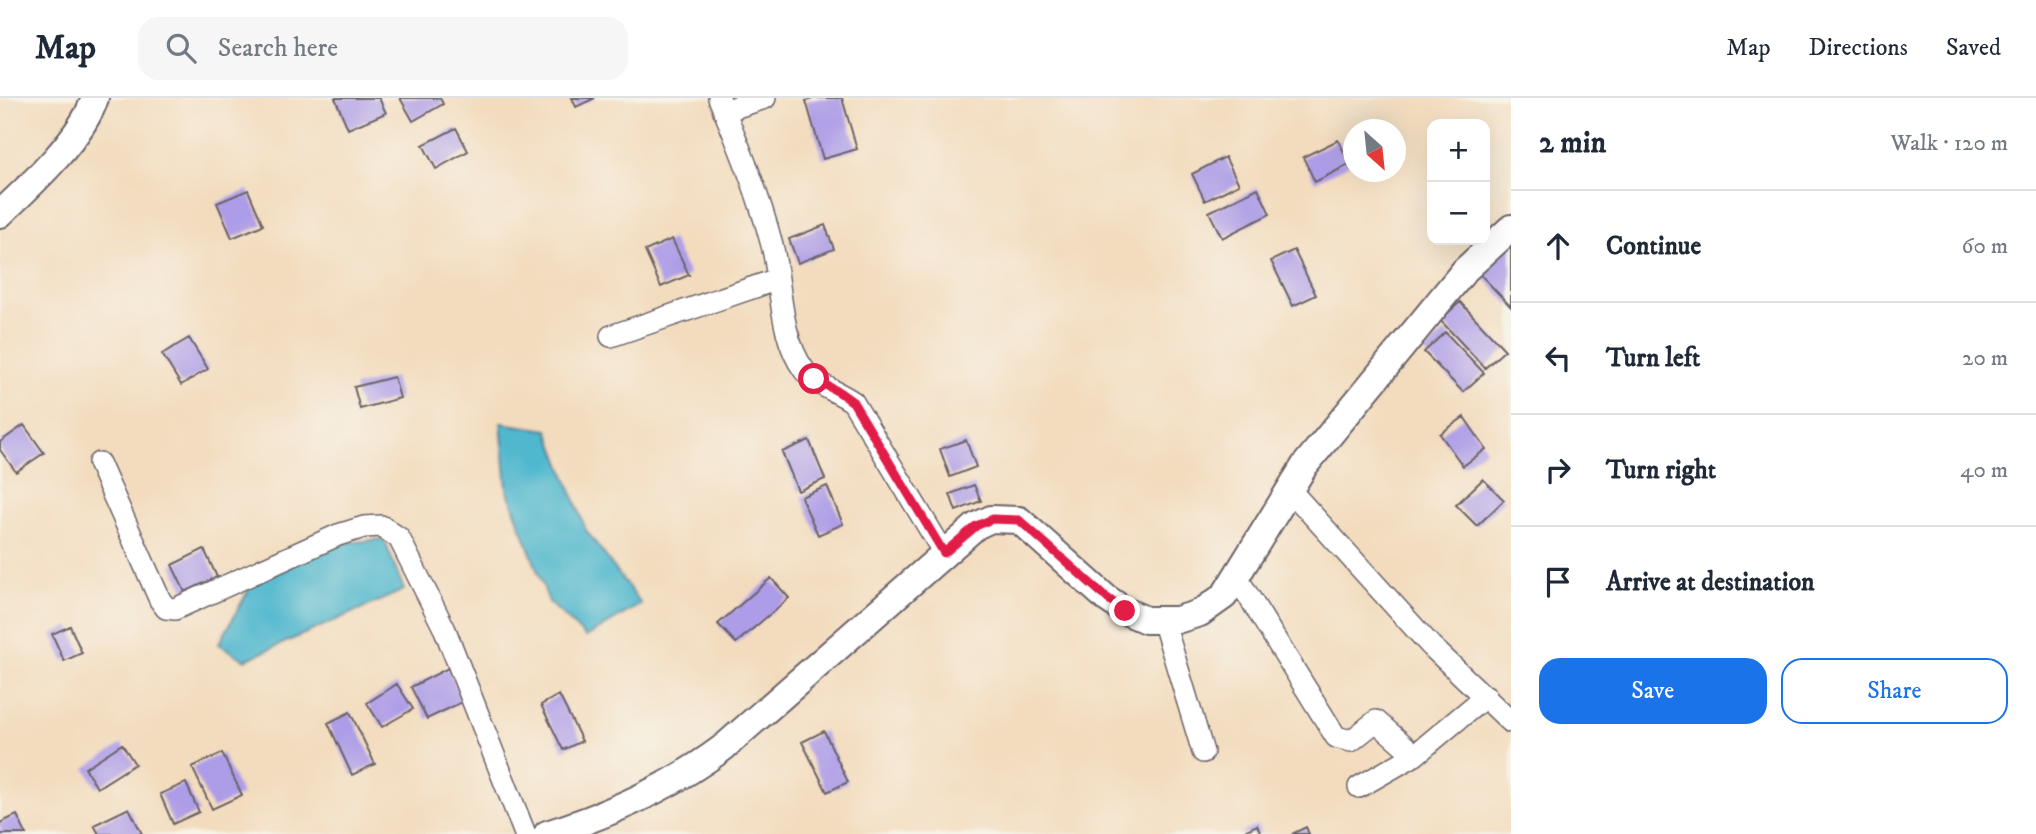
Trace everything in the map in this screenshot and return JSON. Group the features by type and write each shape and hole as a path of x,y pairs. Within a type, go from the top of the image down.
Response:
{"street":[{"path":"0,214 64,148 90,114 95,98"},
{"path":"765,98 722,104 768,230 783,316 800,363 814,379 853,402 944,553"},
{"path":"547,834 597,827 692,772 976,526 992,519 1019,520 1125,611 1146,620 1177,620 1200,613 1224,596 1305,465 1465,270 1511,228"},
{"path":"611,336 778,279"},
{"path":"99,463 166,608 175,609 364,527 381,526 399,538 445,630 526,834"},
{"path":"1289,489 1431,646 1511,722"},
{"path":"1236,576 1336,737 1351,741 1376,721 1415,755"},
{"path":"1163,620 1203,752"},
{"path":"1359,787 1415,755 1486,696"}],"water":[{"path":"501,423 548,430 586,530 641,604 586,637 549,602 507,489"},
{"path":"384,539 404,590 245,660 219,644 254,580 336,544"}],"building":[{"path":"335,98 379,98 386,113 348,129"},
{"path":"400,98 440,98 443,104 413,121"},
{"path":"572,98 595,98 576,107"},
{"path":"815,98 842,98 857,149 823,159 806,101"},
{"path":"456,128 468,151 436,169 423,145"},
{"path":"1338,140 1343,150 1343,168 1315,182 1303,157"},
{"path":"1225,157 1239,184 1205,201 1192,174"},
{"path":"1258,188 1270,214 1222,238 1209,212"},
{"path":"248,190 263,225 232,238 217,203"},
{"path":"825,225 834,249 798,263 789,239"},
{"path":"672,239 689,275 661,287 645,251"},
{"path":"1511,243 1511,307 1479,273"},
{"path":"1294,250 1316,295 1293,306 1271,261"},
{"path":"1460,302 1505,350 1485,368 1440,320"},
{"path":"1445,332 1484,373 1463,392 1424,352"},
{"path":"189,338 208,369 181,385 162,354"},
{"path":"394,377 400,398 360,409 354,387"},
{"path":"1464,417 1486,449 1463,466 1440,434"},
{"path":"24,425 44,453 16,472 0,450 0,442"},
{"path":"809,440 825,479 798,491 782,452"},
{"path":"966,440 976,467 950,477 940,449"},
{"path":"1483,479 1504,500 1477,526 1456,505"},
{"path":"974,485 981,501 956,511 950,494"},
{"path":"827,486 843,524 818,535 801,497"},
{"path":"204,549 217,577 185,592 172,565"},
{"path":"771,578 789,598 736,643 718,624"},
{"path":"70,626 82,653 64,661 52,634"},
{"path":"448,668 464,701 427,719 411,687"},
{"path":"397,684 413,709 382,727 367,703"},
{"path":"559,695 582,741 563,750 541,705"},
{"path":"350,712 375,764 352,775 328,723"},
{"path":"824,731 848,782 827,792 802,742"},
{"path":"122,744 135,764 97,788 85,768"},
{"path":"222,753 242,795 212,809 192,767"},
{"path":"186,783 199,812 173,824 160,794"},
{"path":"129,808 142,834 99,834 94,825"},
{"path":"17,815 26,834 0,834 0,823"},
{"path":"1257,825 1261,834 1238,834"},
{"path":"1306,827 1309,834 1292,834"}],"route":[{"path":"814,379 853,402 944,553 976,526 992,519 1019,520 1125,611"}]}
